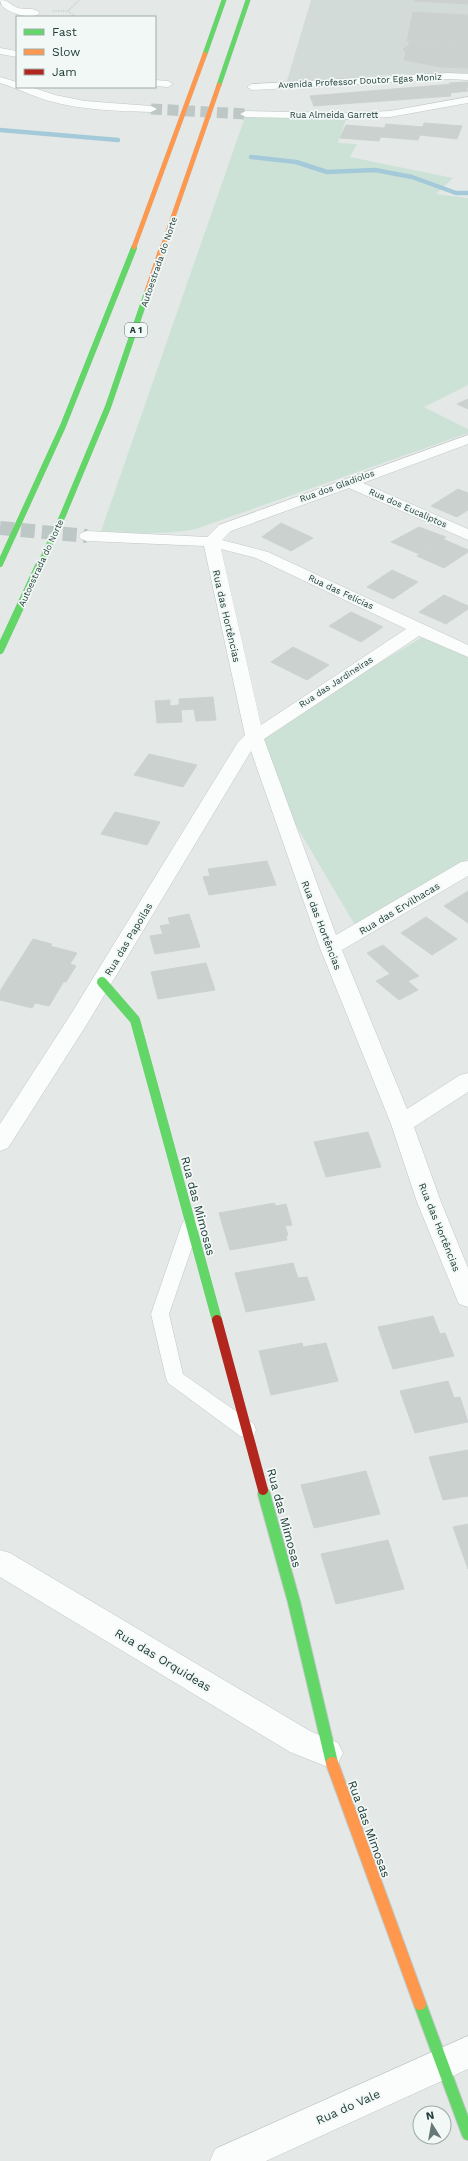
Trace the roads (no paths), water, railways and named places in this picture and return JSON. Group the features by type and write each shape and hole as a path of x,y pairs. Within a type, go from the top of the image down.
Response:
{"main road":[{"path":"0,564 25,513 73,403 108,314 224,0"},
{"name":"Autoestrada do Norte","path":"0,650 63,515 108,407 248,0"},
{"name":"Rua das Mimosas","path":"102,982 135,1020 294,1602 328,1753 455,2058 468,2134"}],"street":[{"path":"2,0 6,6 13,11 35,13"},
{"path":"0,51 16,54"},
{"name":"Avenida Professor Doutor Egas Moniz","path":"252,87 449,76 468,77"},
{"path":"0,80 16,85"},
{"path":"156,83 168,84"},
{"path":"24,88 44,96 100,106 151,109"},
{"name":"Rua Almeida Garrett","path":"246,114 347,116 390,114 468,100"},
{"name":"Rua dos Gladíolos","path":"211,542 224,528 468,438"},
{"name":"Rua dos Eucaliptos","path":"348,482 468,535"},
{"name":"Rua das Felícias","path":"87,536 211,542 262,554 468,652"},
{"name":"Rua das Hortências","path":"211,542 254,736 330,948 402,1124 429,1202 460,1257 468,1297"},
{"name":"Rua das Jardineiras","path":"254,736 418,629"},
{"name":"Rua das Papoilas","path":"0,1142 102,982 247,742 254,736"},
{"name":"Rua das Ervilhacas","path":"330,948 468,867"},
{"path":"402,1124 468,1082"},
{"name":"Rua das Orquideas","path":"0,1562 300,1742 328,1753"},
{"name":"Rua do Vale","path":"227,2161 455,2058"}],"lane":[{"path":"190,1224 160,1314 175,1378 247,1430"}],"waterway":[{"path":"0,130 118,140"},
{"path":"251,157 296,162 327,172 375,170 412,177 456,193 468,193"}],"tunnel":[{"path":"151,109 246,114"},
{"path":"0,528 87,536"}]}
